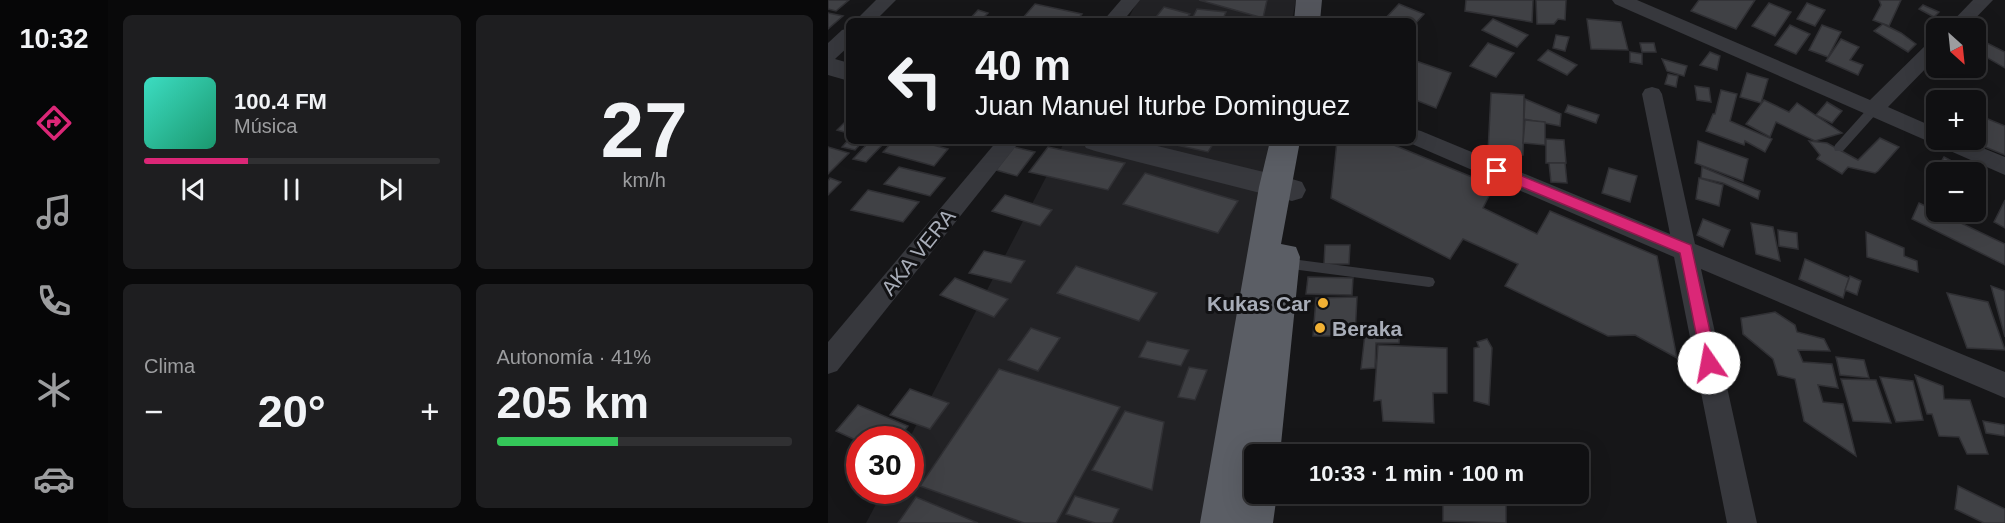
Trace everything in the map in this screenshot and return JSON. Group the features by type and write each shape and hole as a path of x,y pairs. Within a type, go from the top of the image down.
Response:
{"highway":[{"path":"1262,444 1283,263 1285,144"},
{"path":"1220,523 1283,189 1294,144"},
{"path":"1253,523 1256,504"}],"street":[{"path":"867,18 887,0"},
{"path":"1115,18 1131,0"},
{"path":"1965,18 1984,0"},
{"path":"1630,2 1926,133"},
{"path":"828,54 846,38"},
{"path":"1873,110 1926,57"},
{"path":"828,66 846,71"},
{"path":"1652,94 1742,523"},
{"path":"1416,138 1686,249 2005,385"},
{"name":"AKA VERA","path":"828,362 1007,144"},
{"path":"1107,144 1283,189"},
{"path":"1967,150 2005,166"}],"lane":[{"path":"1839,148 1873,110"},
{"path":"1283,263 1429,282"}],"shaded area":[{"path":"1138,0 1296,0 1293,18 1129,18"},
{"path":"1063,144 1269,144 1201,523 866,523 876,504 924,504 924,426 916,426"}],"building":[{"path":"828,0 849,0 836,11 828,9"},
{"path":"1199,0 1267,0 1263,18"},
{"path":"1466,0 1533,0 1532,22 1465,11"},
{"path":"1536,0 1566,0 1565,20 1558,19 1554,24 1537,24"},
{"path":"1699,0 1755,0 1736,29 1691,11"},
{"path":"1879,0 1901,0 1889,26 1873,20 1881,5"},
{"path":"1769,3 1791,12 1775,36 1752,26"},
{"path":"1807,3 1825,10 1815,26 1797,19"},
{"path":"1035,4 1082,14 1079,18 1023,18"},
{"path":"1399,4 1424,14 1416,23 1416,18 1386,18"},
{"path":"1923,5 1939,12 1934,17 1919,9"},
{"path":"1164,7 1190,14 1187,18 1155,18"},
{"path":"1197,9 1226,12 1223,18 1192,18"},
{"path":"978,10 988,13 983,18 971,18"},
{"path":"828,13 843,16 828,29"},
{"path":"1493,19 1528,35 1517,47 1482,30"},
{"path":"1587,19 1621,22 1628,50 1591,49"},
{"path":"1883,24 1916,44 1908,52 1874,31"},
{"path":"1790,25 1810,34 1796,54 1775,45"},
{"path":"1822,25 1841,32 1828,57 1809,50"},
{"path":"1556,35 1569,37 1565,51 1553,48"},
{"path":"1841,39 1859,47 1850,60 1863,65 1858,75 1826,61"},
{"path":"1986,42 2005,52 2005,68 1986,57"},
{"path":"1488,43 1514,53 1496,77 1470,66"},
{"path":"1640,43 1654,43 1656,52 1642,52"},
{"path":"1548,50 1577,65 1567,75 1538,60"},
{"path":"1630,52 1642,54 1642,64 1630,62"},
{"path":"1710,52 1720,56 1717,70 1700,65"},
{"path":"1662,59 1687,66 1684,76 1667,71"},
{"path":"1416,61 1451,73 1436,108 1416,100"},
{"path":"1747,73 1768,79 1761,103 1740,97"},
{"path":"1668,74 1678,76 1676,87 1665,84"},
{"path":"1695,86 1709,88 1711,102 1697,100"},
{"path":"1721,90 1737,94 1730,121 1772,139 1765,152 1745,141 1744,145 1706,131 1715,114"},
{"path":"1491,93 1524,95 1523,155 1488,152"},
{"path":"1525,99 1561,114 1560,126 1524,119"},
{"path":"1764,100 1789,112 1797,103 1842,133 1815,141 1776,122 1770,137 1746,124"},
{"path":"1827,102 1842,111 1832,123 1816,115"},
{"path":"1568,105 1599,115 1596,123 1565,112"},
{"path":"1986,118 2005,126 2005,155 1986,147"},
{"path":"1525,120 1545,122 1545,145 1523,143"},
{"path":"846,121 846,132 837,130"},
{"path":"1880,138 1899,147 1875,173 1848,167 1842,174 1817,159 1820,155 1809,141 1827,143 1858,160"},
{"path":"1546,139 1564,140 1566,163 1546,163"},
{"path":"1698,141 1748,159 1743,181 1695,163"},
{"path":"846,142 860,144 855,150 842,147"},
{"path":"867,144 883,144 866,162 853,159"},
{"path":"890,144 929,144 948,149 934,166 883,152"},
{"path":"1172,144 1213,144 1208,152"},
{"path":"1337,144 1391,144 1494,186 1483,208 1537,234 1550,211 1657,256 1677,358 1635,335 1608,336 1505,286 1518,264 1463,239 1450,259 1331,198"},
{"path":"828,147 849,153 828,174"},
{"path":"1014,147 1035,152 1017,176 996,170"},
{"path":"1048,147 1125,163 1108,190 1029,172"},
{"path":"1944,157 1953,162 1941,162"},
{"path":"1549,163 1565,163 1567,183 1551,182"},
{"path":"899,167 945,178 930,196 884,184"},
{"path":"1702,167 1760,191 1758,199 1723,183 1701,178"},
{"path":"1609,168 1637,176 1630,202 1602,193"},
{"path":"1145,173 1238,201 1218,233 1123,204"},
{"path":"830,178 841,182 828,195 828,181"},
{"path":"1699,178 1723,185 1719,206 1696,199"},
{"path":"868,190 919,202 903,222 851,210"},
{"path":"1005,195 1052,210 1040,226 992,211"},
{"path":"2005,200 2005,228 1994,222"},
{"path":"1919,203 1926,206 1926,222 1959,222 2005,244 2005,265 1912,219"},
{"path":"1703,219 1730,230 1723,247 1697,235"},
{"path":"1751,223 1773,227 1780,261 1756,254"},
{"path":"1778,230 1797,233 1798,249 1779,246"},
{"path":"1866,232 1904,248 1904,256 1917,261 1918,272 1867,257"},
{"path":"1325,245 1350,245 1349,264 1324,264"},
{"path":"984,251 1025,261 1011,283 969,273"},
{"path":"1805,259 1849,278 1843,298 1799,279"},
{"path":"1076,266 1157,293 1139,321 1057,293"},
{"path":"1850,276 1861,281 1857,295 1845,290"},
{"path":"1308,277 1353,278 1352,295 1306,294"},
{"path":"955,278 1008,299 994,317 940,295"},
{"path":"1991,286 2005,291 2005,337"},
{"path":"1947,293 1988,302 2005,350 1967,348"},
{"path":"1357,297 1355,336 1313,336 1316,298"},
{"path":"1775,312 1795,325 1797,332 1824,339 1830,351 1798,350 1803,362 1832,364 1838,388 1818,385 1823,402 1843,404 1856,456 1804,421 1795,379 1778,375 1773,359 1743,334 1741,318"},
{"path":"1366,325 1400,326 1399,343 1376,343 1375,368 1361,369"},
{"path":"1031,328 1060,338 1038,371 1008,360"},
{"path":"1487,339 1492,348 1489,405 1474,401 1474,348 1479,347 1477,342"},
{"path":"1147,341 1189,350 1181,366 1139,357"},
{"path":"1378,345 1447,348 1447,393 1433,393 1434,423 1383,421 1381,400 1374,401"},
{"path":"1836,357 1864,360 1869,378 1840,375"},
{"path":"1189,367 1207,370 1195,400 1178,397"},
{"path":"999,369 1120,407 1056,523 1024,523 924,487 924,480"},
{"path":"1915,375 1943,386 1944,399 1970,400 1988,454 1967,454 1959,437 1939,436 1932,414 1927,414"},
{"path":"1880,377 1913,381 1923,420 1896,422"},
{"path":"1841,379 1876,380 1891,423 1853,421"},
{"path":"910,389 949,403 930,429 890,415"},
{"path":"858,405 908,426 846,426 846,436 836,431"},
{"path":"1125,411 1164,422 1152,490 1092,470"},
{"path":"1983,421 2005,425 2005,436 1986,433"},
{"path":"1958,486 2005,509 2005,523 1984,523 1955,509"},
{"path":"1075,496 1119,509 1112,523 1095,523 1066,514"},
{"path":"924,500 978,523 898,523 911,504 924,504"},
{"path":"1443,504 1506,504 1506,523 1443,521"}],"place":[{"name":"Kukas Car","path":"1323,303"},
{"name":"Beraka","path":"1320,328"}],"route":[{"path":"1497,171 1686,249 1709,363"}]}
